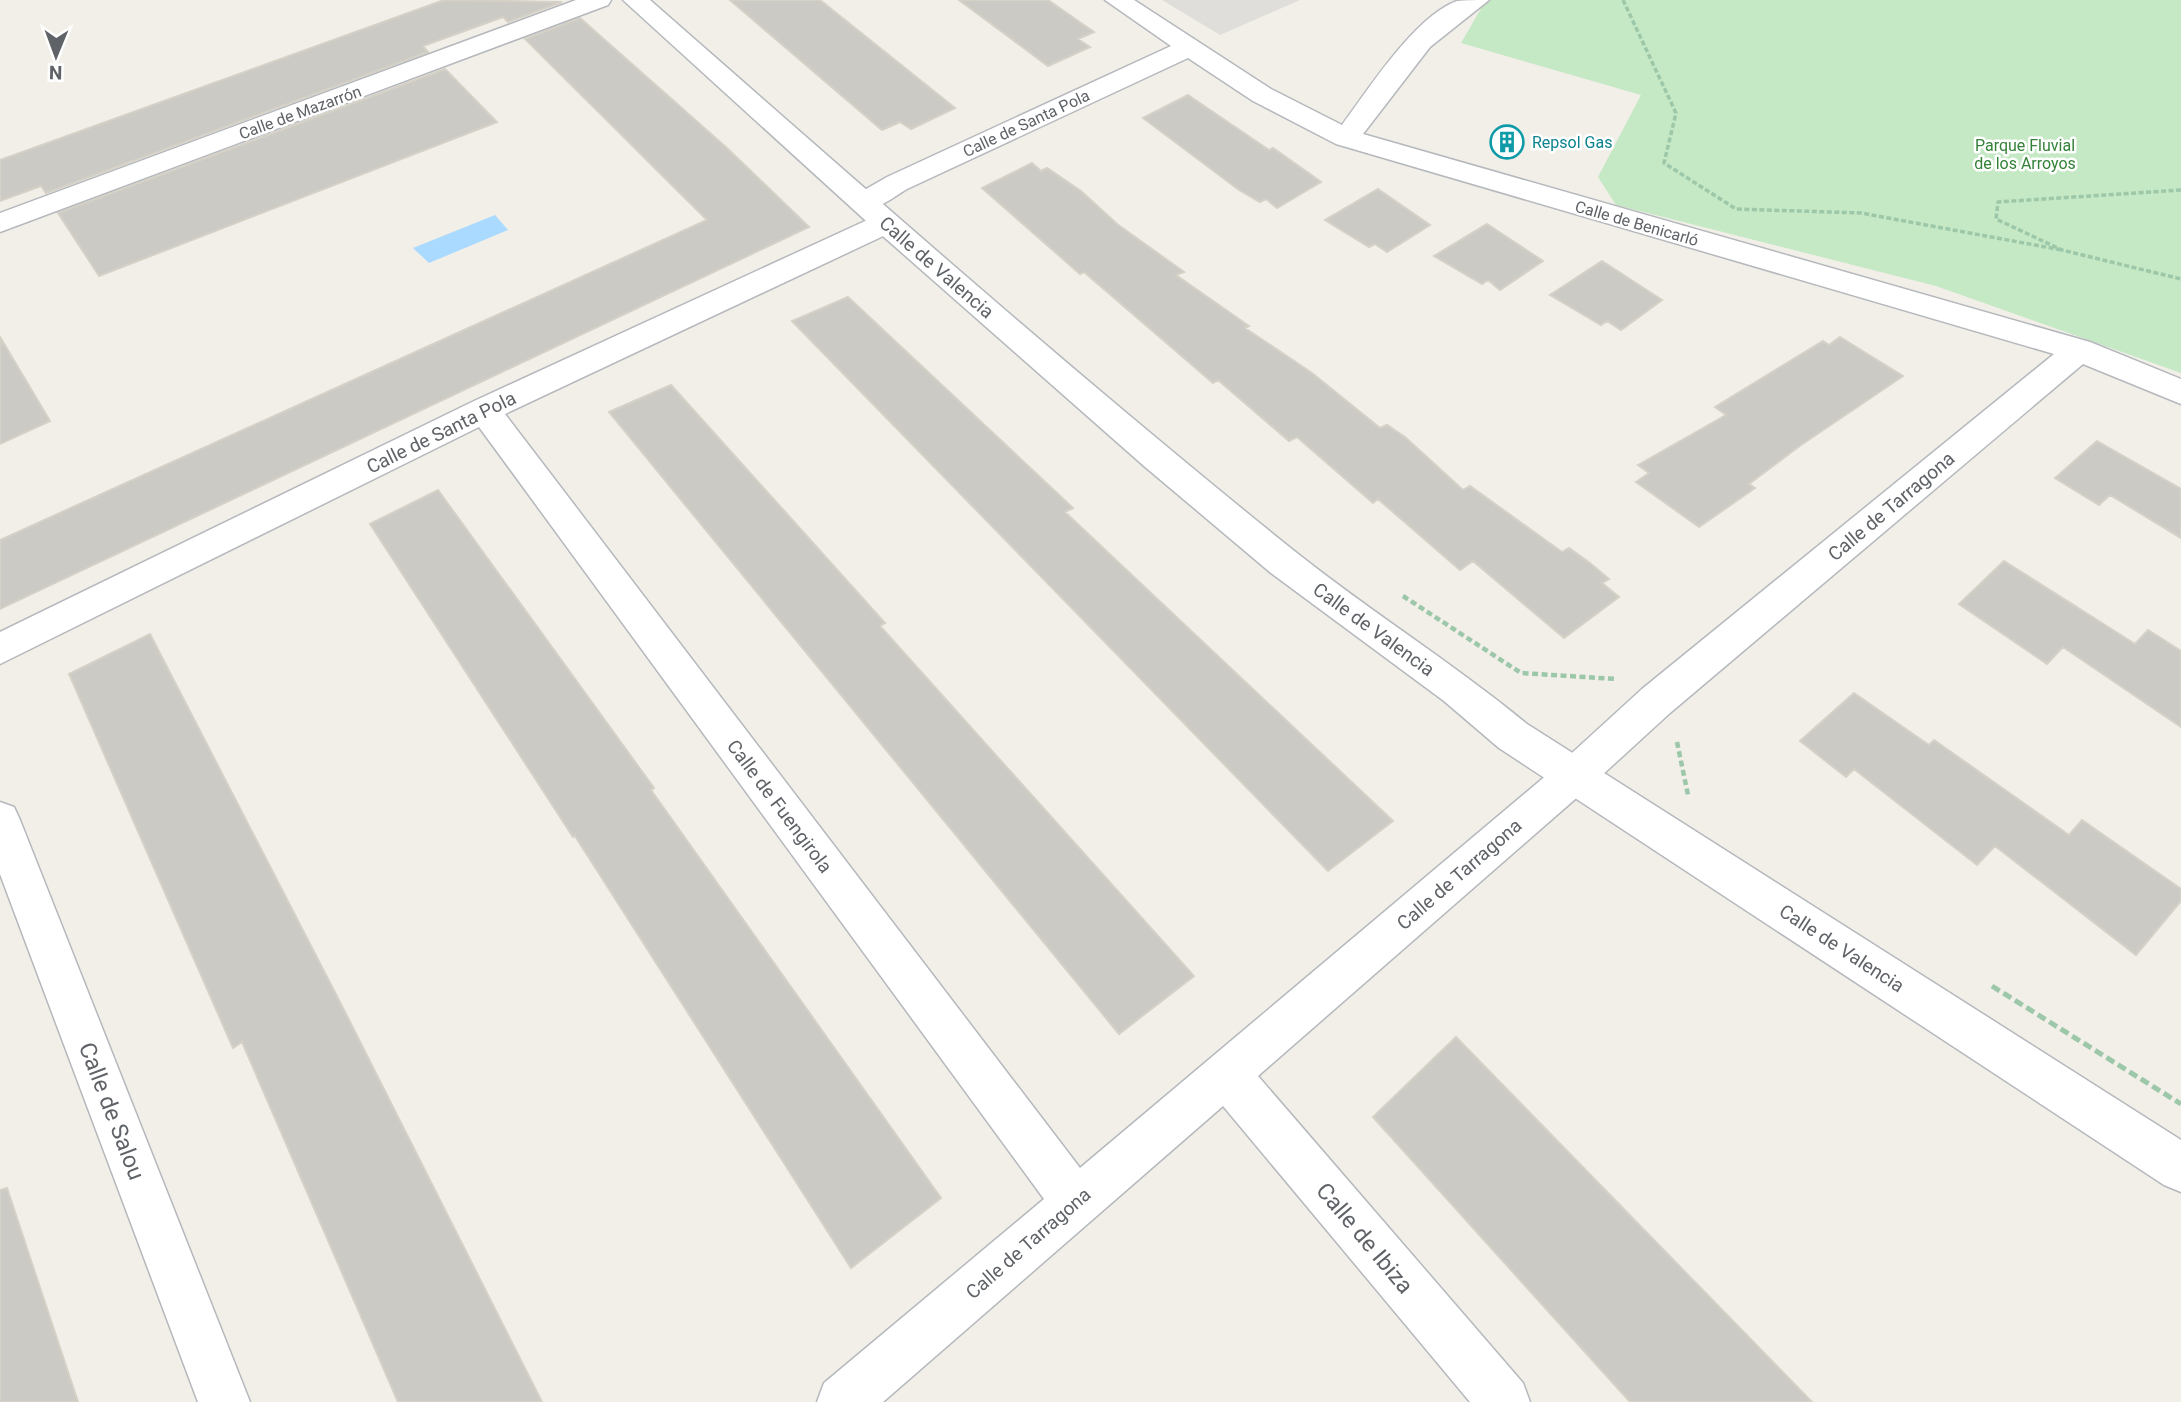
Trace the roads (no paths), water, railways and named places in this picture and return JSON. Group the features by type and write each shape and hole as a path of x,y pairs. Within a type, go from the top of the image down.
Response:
{"street":[{"name":"Calle de Mazarrón","path":"0,223 599,0"},
{"name":"Calle de Valencia","path":"635,0 875,213 1284,563 1458,690 1514,736 2181,1168"},
{"name":"Calle de Benicarló","path":"1117,0 1262,95 1346,138 2079,350 2181,392"},
{"path":"1346,138 1433,28 1461,7 1477,0"},
{"name":"Calle de Santa Pola","path":"0,649 875,213 897,183 1190,47"},
{"name":"Calle de Tarragona","path":"843,1402 1575,775 1656,701 2079,350"},
{"name":"Calle de Fuengirola","path":"484,410 1076,1202"},
{"name":"Calle de Salou","path":"0,820 224,1402"},
{"name":"Calle de Ibiza","path":"1226,1074 1504,1402"}],"water":[{"path":"495,215 508,230 429,263 413,248"}],"place":[{"name":"Repsol Gas","path":"1507,142"}],"park label":[{"name":"Parque Fluvial de los Arroyos","path":"2025,154"}]}
